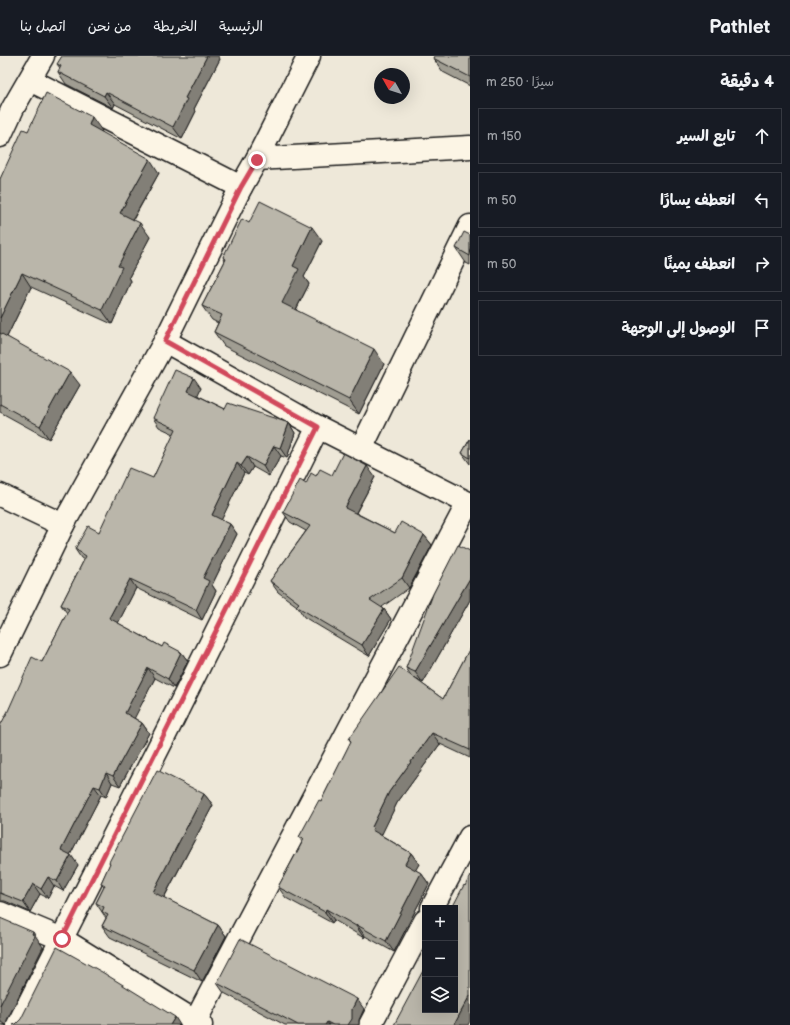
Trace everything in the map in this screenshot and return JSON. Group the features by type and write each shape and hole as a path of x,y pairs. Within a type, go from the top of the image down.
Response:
{"street":[{"path":"0,136 7,105 30,80 43,56"},
{"path":"0,655 63,525 165,341 241,187 257,160 309,56"},
{"path":"30,80 241,187"},
{"path":"257,160 470,147"},
{"path":"361,449 470,226"},
{"path":"0,913 62,939 198,1023 469,504 318,427 165,341"},
{"path":"18,1025 318,427"},
{"path":"0,495 63,525"},
{"path":"434,905 470,837"},
{"path":"370,1025 422,927"}],"building":[{"path":"62,56 207,56 185,98 187,99 173,127 106,92 104,96 58,72 61,66 57,64"},
{"path":"434,56 470,56 470,77 433,58"},
{"path":"46,93 92,117 89,125 150,159 120,213 140,223 118,266 122,267 102,310 22,273 0,318 0,179 23,129 28,131"},
{"path":"260,201 312,227 293,266 299,269 282,303 374,349 349,400 214,332 222,315 202,306 226,259 223,257 242,219 249,223"},
{"path":"464,232 470,235 470,256 456,248"},
{"path":"0,333 70,372 40,426 0,404"},
{"path":"175,370 194,378 188,391 225,409 228,403 289,423 280,448 274,446 263,466 247,457 241,466 237,463 212,515 230,524 203,578 209,581 196,610 130,579 109,618 162,647 164,643 181,652 168,679 148,668 125,713 142,723 113,776 106,773 100,788 94,786 61,850 71,855 57,881 48,877 41,889 33,884 23,902 0,893 0,726 32,657 42,662 69,609 61,605 86,556 75,549 88,526 99,532 129,468 153,478 176,429 153,418"},
{"path":"470,439 470,458 462,453"},
{"path":"343,453 367,466 345,508 395,533 401,522 424,535 402,578 370,600 384,609 362,645 296,606 299,603 270,581 310,526 283,512 300,480 306,484 311,473 316,476 320,469 332,475"},
{"path":"458,545 470,551 470,578 415,672 406,668 433,594"},
{"path":"470,648 470,750 432,733 389,792 372,827 372,830 411,853 405,864 421,873 386,941 326,909 325,912 278,887 304,839 299,837 319,800 321,801 351,741 349,739 399,667 443,699"},
{"path":"157,770 204,794 153,892 218,925 194,970 102,926 108,915 102,912 104,907 96,903 105,885 101,883 110,863 109,862"},
{"path":"470,876 470,995 454,1025 394,1025 422,973 422,1013 458,1013 458,905 454,905 464,885 465,886"},
{"path":"0,918 33,932 32,934 35,936 0,1005"},
{"path":"240,939 357,999 352,1009 352,1019 348,1025 333,1025 327,1022 325,1025 298,1025 217,983"},
{"path":"57,947 102,972 175,1017 170,1025 13,1025 21,1019"}],"route":[{"path":"62,939 318,427 165,341 241,187 257,160"}]}
